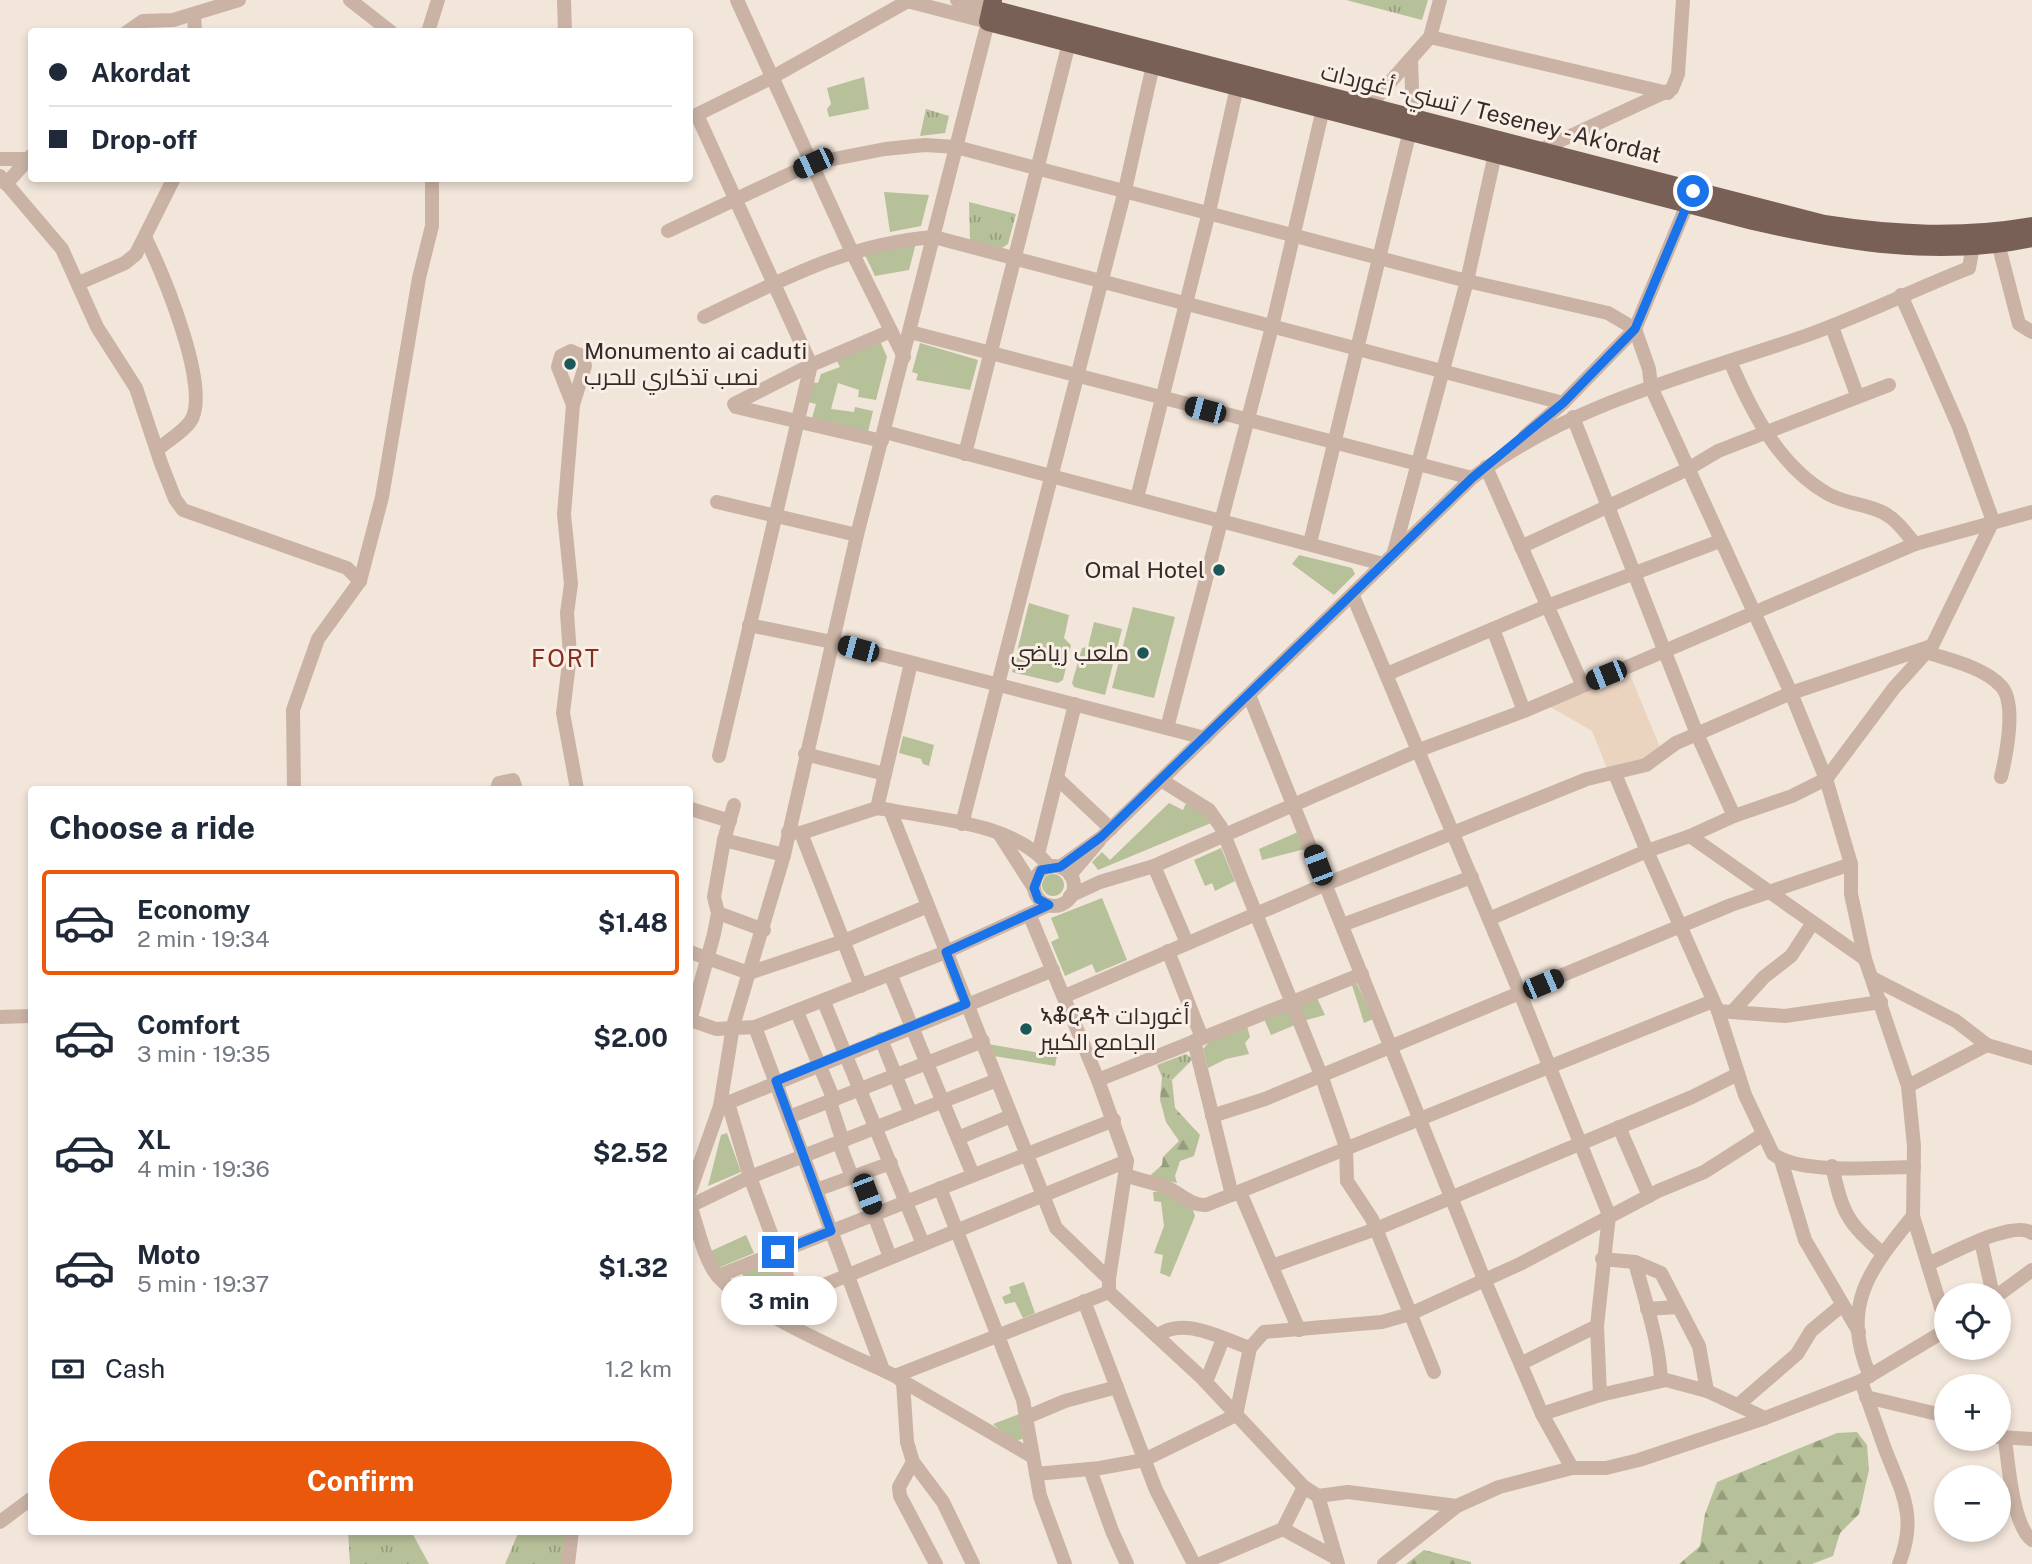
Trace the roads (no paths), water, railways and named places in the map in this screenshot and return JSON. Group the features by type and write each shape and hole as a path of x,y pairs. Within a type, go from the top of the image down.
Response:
{"main road":[{"path":"991,10 1069,43 1323,110 1412,125 1495,154 1690,197 1833,239 1912,247 1973,246 2032,238"},
{"name":"تسني - أغوردات / Teseney - Ak'ordat","path":"991,10 1368,107 1412,125 1542,149 1690,197 1875,232 1963,235 2032,226"}],"street":[{"path":"133,28 143,21 194,15 239,0"},
{"path":"351,0 386,28"},
{"path":"429,28 438,0"},
{"path":"564,0 565,28"},
{"path":"737,0 851,250 904,357"},
{"path":"957,0 991,10"},
{"path":"1368,107 1430,37 1440,0"},
{"path":"1542,149 1639,102 1668,93 1678,74 1683,0"},
{"path":"719,756 811,365 737,198 693,117 771,78 906,1 991,10"},
{"path":"693,1183 724,1104 733,1026 764,930 784,855 795,833 805,754 857,535 991,10"},
{"path":"194,15 195,28"},
{"path":"1430,37 1668,93"},
{"path":"965,454 1069,43"},
{"path":"1310,543 1412,125 1411,59"},
{"path":"962,824 1125,190 1153,65"},
{"path":"1137,498 1209,212 1237,87"},
{"path":"1167,728 1272,327 1323,110"},
{"path":"668,231 813,163 885,149 925,145 956,147 1467,281 1608,313 1635,329 1649,369 1651,387 1791,693 1826,779 1851,864 1852,894 1865,959 1874,979 1908,1086 1914,1167 1913,1216 1934,1284"},
{"path":"1388,559 1419,465 1467,281 1495,154"},
{"path":"0,159 28,158"},
{"path":"28,160 3,180 62,249 97,327 136,388 175,499 183,510 347,568 360,580"},
{"path":"79,283 125,263 146,239 172,182"},
{"path":"294,786 293,710 304,672 318,639 360,580 382,498 419,278 432,226 432,182"},
{"path":"1063,872 1353,596 1472,478 1563,403 1635,329 1690,197"},
{"path":"704,317 851,250 897,240 934,237 1563,403"},
{"path":"146,239 163,274 174,313 189,348 196,406 190,422 157,450"},
{"path":"1998,243 2019,324 2032,332"},
{"path":"1508,451 1573,417 1651,387 1832,327 1969,268 1973,246"},
{"path":"1489,919 1647,851 1792,796 1826,779 1894,688 1929,649 1993,521 1959,427 1901,295"},
{"path":"1832,327 1857,395"},
{"path":"891,331 811,365 734,404 736,407 797,424 884,436 965,454 1310,543 1388,559"},
{"path":"910,332 1472,478"},
{"path":"1730,361 1748,403 1765,433 1795,467 1826,493 1882,512 1915,544"},
{"path":"1521,547 1609,508 1718,451 1857,395 1889,385"},
{"path":"573,405 564,514 571,584 567,613 570,655 563,713 576,786"},
{"path":"1573,417 1698,733 1734,816"},
{"path":"1486,467 1582,684"},
{"path":"717,502 857,535"},
{"path":"693,1021 716,1029 733,1026 755,1027 824,1002 1030,916 1049,905 1061,904 1070,896 1100,882 1154,866 1419,750 1524,711 1915,544 2032,512"},
{"path":"1387,674 1546,606 1720,541"},
{"path":"1353,596 1520,993 1548,1069 1609,1215 1602,1259 1597,1326 1600,1395"},
{"path":"749,625 832,642 1205,738"},
{"path":"1493,629 1524,711"},
{"path":"1065,996 1326,884 1587,779 1651,763 1676,743 1791,693 1929,649 1972,668 2000,685 2004,691 2009,719 2001,777"},
{"path":"911,663 885,774 883,809 928,906 1056,1228 1304,1487 1318,1496 1348,1492 1457,1506"},
{"path":"1249,695 1484,1279 1542,1414 1572,1468"},
{"path":"1038,854 1075,704"},
{"path":"805,754 885,774"},
{"path":"1615,774 1716,1006 1738,1074 1762,1135 1773,1154 1781,1160 1832,1166 1914,1167"},
{"path":"1057,778 1106,833"},
{"path":"498,786 508,779 513,780 515,786"},
{"path":"1161,780 1209,810 1224,836 1321,1076 1346,1147 1347,1181 1357,1201 1366,1208 1376,1229 1434,1372"},
{"path":"693,1009 718,913 714,897 724,840 734,805"},
{"path":"795,833 883,809 962,824 999,834 1038,854 1063,872 1070,896"},
{"path":"693,810 730,821"},
{"path":"795,833 844,941 861,986"},
{"path":"999,834 1019,861 1038,899 1049,905"},
{"path":"1690,836 1865,959"},
{"path":"724,840 784,855"},
{"path":"1212,1116 1247,1106 1321,1076 1680,926 1851,864"},
{"path":"1154,866 1187,943"},
{"path":"1034,888 1041,870 1063,872 1100,882"},
{"path":"1342,925 1472,877"},
{"path":"693,953 749,973 844,941 928,906"},
{"path":"718,913 764,930"},
{"path":"1030,916 1114,1120 1126,1168 1109,1286"},
{"path":"1733,1011 1764,977 1791,956 1812,924"},
{"path":"1168,951 1198,1040 1212,1116 1236,1194 1272,1266 1299,1330"},
{"path":"724,1104 1053,970"},
{"path":"890,974 973,1175"},
{"path":"1098,1080 1362,974"},
{"path":"1874,979 1956,1021 1987,1045 2032,1058"},
{"path":"824,1002 923,1244"},
{"path":"1126,1168 1147,1184 1167,1187 1199,1205 1236,1194 1346,1147 1716,1006 1733,1011 1784,1016 1881,1002"},
{"path":"797,1012 832,1101 841,1142 875,1214 890,1257"},
{"path":"0,1017 28,1016"},
{"path":"755,1027 847,1274 893,1376 913,1462 943,1502 973,1564"},
{"path":"881,1039 911,1114"},
{"path":"789,1117 983,1041"},
{"path":"1908,1086 1987,1045"},
{"path":"1272,1266 1376,1229 1692,1097 1738,1074"},
{"path":"693,1205 750,1177 997,1080"},
{"path":"724,1104 794,1295"},
{"path":"958,1138 1011,1116"},
{"path":"718,1276 1114,1120"},
{"path":"1619,1127 1649,1196"},
{"path":"1236,1415 1250,1348 1264,1332 1382,1322 1410,1314 1520,1264 1609,1215 1704,1172 1762,1135"},
{"path":"1781,1160 1805,1240 1841,1306 1859,1332"},
{"path":"816,1190 891,1163"},
{"path":"1832,1166 1841,1208 1848,1221 1883,1254"},
{"path":"763,1310 1042,1195 1126,1168"},
{"path":"940,1188 1027,1417 1040,1496 1065,1564"},
{"path":"693,1214 718,1276 742,1297 893,1376 1032,1457"},
{"path":"1899,1564 1906,1547 1909,1517 1905,1492 1866,1397 1857,1305 1883,1254 1913,1216"},
{"path":"1928,1264 1981,1241 2021,1228 2032,1233"},
{"path":"1981,1241 1990,1283"},
{"path":"1602,1259 1635,1262 1661,1273 1699,1346 1707,1391"},
{"path":"1635,1262 1658,1344 1661,1380"},
{"path":"2011,1285 2032,1270"},
{"path":"893,1376 1084,1301 1109,1286"},
{"path":"1084,1301 1144,1460 1192,1563 1283,1529 1304,1487"},
{"path":"1738,1405 1797,1354 1811,1331 1841,1306"},
{"path":"1647,1309 1678,1307"},
{"path":"1522,1363 1597,1326"},
{"path":"1157,1336 1172,1327 1192,1329 1250,1348"},
{"path":"1384,1564 1457,1506 1499,1487 1572,1468 1606,1468 1639,1460 1765,1418 1866,1379 1934,1337"},
{"path":"1206,1382 1223,1339"},
{"path":"1542,1414 1600,1395 1661,1380 1707,1391 1765,1418"},
{"path":"1027,1417 1065,1401 1117,1387"},
{"path":"1866,1397 1934,1413"},
{"path":"1036,1474 1144,1460 1236,1415"},
{"path":"2011,1438 2032,1439"},
{"path":"2005,1451 2020,1520 2026,1536 2032,1540"},
{"path":"913,1462 899,1487 900,1496 936,1564"},
{"path":"1090,1469 1111,1531 1127,1564"},
{"path":"1318,1496 1337,1561"},
{"path":"0,1522 28,1501"},
{"path":"1283,1529 1337,1561"},
{"path":"568,1564 572,1535"}],"place":[{"name":"Monumento ai caduti نصب تذكاري للحرب","path":"570,364"},
{"name":"Omal Hotel","path":"1219,570"},
{"name":"ملعب رياضي","path":"1143,653"},
{"name":"ኣቆርዳት أغوردات الجامع الكبير","path":"1026,1029"}],"district":[{"name":"FORT","path":"566,659"}]}
